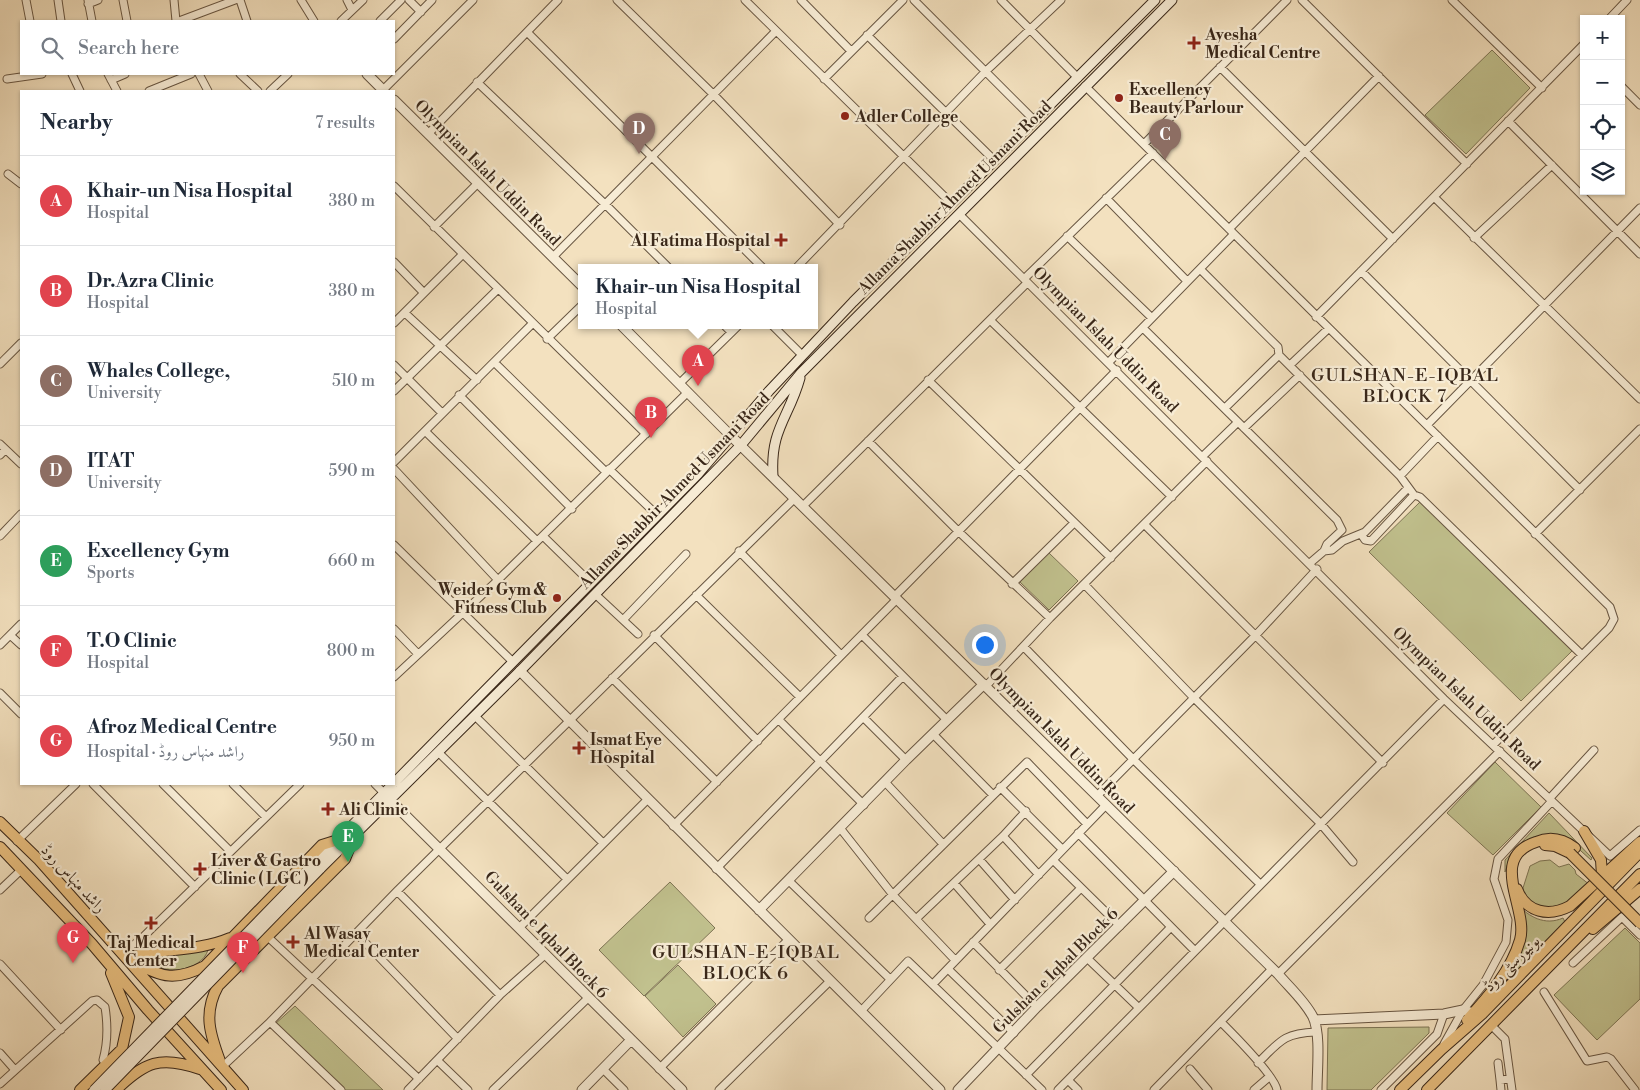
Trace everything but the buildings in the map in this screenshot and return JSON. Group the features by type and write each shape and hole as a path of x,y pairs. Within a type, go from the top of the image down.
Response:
{"main road":[{"name":"راشد منہاس روڈ","path":"1,823 39,860 243,1090"},
{"path":"0,837 4,833 1,823"},
{"path":"1584,831 1601,860 1602,876"},
{"path":"222,1066 208,1026 212,996 218,986 344,859 355,834"},
{"path":"124,956 156,974 174,977 189,974 205,966 322,844 338,840"},
{"path":"1400,1090 1442,1049 1502,977 1514,957 1522,934 1520,912 1511,879 1514,861 1526,846 1541,840 1560,840 1640,914"},
{"path":"1640,842 1602,876 1570,906 1559,912 1541,912 1525,903 1520,896 1515,879 1517,865 1522,858 1541,845 1572,850 1640,923"},
{"name":"راشد منہاس روڈ","path":"0,847 105,960 200,1069 221,1090"},
{"path":"22,870 18,856 21,852 39,860"},
{"name":"یونیورسٹی روڈ","path":"1473,1012 1640,852"},
{"name":"یونیورسٹی روڈ","path":"1427,1090 1640,874"},
{"path":"1562,951 1585,936 1640,889"},
{"path":"124,956 212,945 234,936"},
{"path":"80,1090 122,1049 129,1017 105,960"},
{"path":"124,1088 147,1065 166,1061 200,1069"}],"street":[{"path":"26,0 30,20"},
{"path":"58,0 61,20"},
{"path":"92,20 88,2 98,0"},
{"path":"123,0 126,20"},
{"path":"174,0 178,20"},
{"path":"181,20 235,0"},
{"path":"240,0 247,20"},
{"path":"301,0 313,20"},
{"path":"347,0 352,10"},
{"path":"342,20 363,0"},
{"path":"381,20 400,0"},
{"path":"409,0 421,12"},
{"path":"395,38 432,0"},
{"path":"384,90 473,0"},
{"path":"428,134 558,0"},
{"path":"617,0 714,95 840,225"},
{"path":"801,0 851,51"},
{"path":"824,79 903,0"},
{"path":"914,0 1035,121"},
{"path":"1000,0 1078,78"},
{"path":"800,264 905,158 985,72 1061,0"},
{"name":"Allama Shabbir Ahmed Usmani Road","path":"395,781 698,474 802,355 1155,0"},
{"name":"Allama Shabbir Ahmed Usmani Road","path":"317,866 338,840 439,753 520,671 741,445 801,373 1172,0"},
{"path":"1144,144 1286,0"},
{"path":"1302,0 1467,164"},
{"path":"1452,0 1542,88"},
{"path":"1612,15 1627,0"},
{"path":"749,1 776,31 952,204"},
{"path":"553,258 776,31"},
{"path":"527,32 759,264"},
{"path":"867,35 995,161"},
{"path":"1316,317 1580,50"},
{"path":"1220,67 1306,150 1393,239"},
{"path":"7,79 36,75"},
{"path":"72,75 80,90"},
{"path":"151,90 189,75"},
{"path":"199,75 207,90"},
{"path":"241,75 257,90"},
{"path":"271,90 287,75"},
{"path":"368,75 382,90"},
{"path":"1109,362 1187,280 1200,269 1306,150 1379,76"},
{"path":"110,77 116,90"},
{"path":"477,82 665,264"},
{"path":"1085,86 1605,602 1612,612 1613,623 1493,745"},
{"path":"1625,90 1640,105"},
{"name":"Olympian Islah Uddin Road","path":"395,101 578,282"},
{"path":"1508,121 1640,254"},
{"path":"803,506 990,320 1067,236 1153,153"},
{"path":"1474,238 1552,165"},
{"path":"8,174 20,183"},
{"path":"434,227 478,183"},
{"path":"395,187 532,324 646,434"},
{"path":"1434,196 1474,238 1640,399"},
{"path":"1106,198 1187,280"},
{"path":"1427,426 1640,208"},
{"name":"Olympian Islah Uddin Road","path":"959,214 1317,569 1444,699 1610,856 1640,830"},
{"path":"1067,236 1152,318"},
{"path":"395,322 462,255"},
{"path":"395,263 424,293"},
{"path":"1200,269 1278,347 1279,355 1400,476 1414,495 1420,498 1582,655"},
{"path":"1361,271 1580,490"},
{"path":"395,390 498,289"},
{"path":"548,339 578,309"},
{"path":"405,313 477,380"},
{"path":"990,320 1172,497"},
{"path":"395,461 532,324"},
{"path":"1143,328 1226,408 1342,526 1342,530 1326,544 1324,551 1310,563"},
{"name":"Olympian Islah Uddin Road","path":"625,329 731,436 1275,972 1309,1010 1314,1020"},
{"path":"728,329 731,332"},
{"path":"680,383 734,329"},
{"path":"776,329 802,355"},
{"path":"1290,365 1328,329"},
{"path":"0,364 20,344"},
{"path":"1226,408 1279,355"},
{"path":"495,363 657,515"},
{"path":"395,366 442,413"},
{"path":"673,826 862,635 958,531 1117,370"},
{"path":"773,476 772,455 774,441 797,388 801,373"},
{"path":"1244,428 1300,375"},
{"path":"928,380 1111,558"},
{"path":"395,676 498,580 688,392"},
{"path":"460,395 572,508"},
{"path":"759,910 906,760 1024,647 1050,618 1172,497 1238,422"},
{"path":"1535,534 1640,429"},
{"path":"425,431 540,539 590,582"},
{"path":"1400,476 1438,436"},
{"path":"868,441 1012,584 1050,618"},
{"path":"2,450 20,463"},
{"path":"395,470 498,580"},
{"path":"1324,551 1332,550 1343,540 1361,534 1408,488"},
{"path":"1361,534 1365,540 1371,541 1414,495"},
{"path":"222,1066 270,1022 397,891 489,802 739,551 795,498"},
{"path":"0,536 20,515"},
{"path":"1012,584 1074,524"},
{"path":"1144,525 1383,762"},
{"path":"395,546 513,662"},
{"path":"739,551 842,655"},
{"path":"623,620 686,554"},
{"path":"1097,796 1255,636 1317,569"},
{"path":"1084,584 1193,697 1320,823 1353,862"},
{"path":"595,594 638,634"},
{"path":"696,595 800,697"},
{"path":"0,645 20,625"},
{"path":"395,630 418,654"},
{"path":"10,635 20,644"},
{"path":"654,635 758,741"},
{"path":"862,635 947,720"},
{"path":"1024,647 1133,759 1260,884"},
{"path":"520,671 716,869 862,1010 940,1090"},
{"path":"716,869 902,677"},
{"path":"612,678 717,782"},
{"path":"0,693 20,713"},
{"path":"1058,1090 1444,699"},
{"path":"475,716 603,843"},
{"path":"864,718 906,760"},
{"path":"779,720 864,805"},
{"path":"933,734 993,795"},
{"path":"1317,1090 1314,1020 1473,1012 1483,985 1506,942 1508,920 1494,879 1498,859 1594,750"},
{"path":"1154,1090 1221,1022 1275,972 1500,751"},
{"path":"439,753 567,879"},
{"path":"869,918 1027,762 1087,824"},
{"path":"885,782 943,844"},
{"path":"17,840 75,785"},
{"path":"93,785 195,887"},
{"path":"163,785 230,851"},
{"path":"234,785 266,817"},
{"path":"124,956 299,785"},
{"path":"376,785 387,796"},
{"name":"Allama Shabbir Ahmed Usmani Road","path":"317,866 355,834 387,796 392,785"},
{"path":"1000,787 1062,849"},
{"name":"Gulshan e Iqbal Block 6","path":"387,796 682,1090"},
{"path":"520,927 647,800"},
{"path":"932,984 1106,805"},
{"path":"916,919 1003,836 1026,811"},
{"path":"840,828 893,895 955,960"},
{"path":"1078,833 1195,951"},
{"path":"1003,836 1039,875"},
{"path":"979,859 1015,900"},
{"path":"1053,860 1120,926"},
{"path":"94,1090 317,866"},
{"path":"105,1090 317,866"},
{"path":"0,890 22,870"},
{"name":"Gulshan e Iqbal Block 6","path":"958,1090 1174,871"},
{"path":"788,880 890,979"},
{"path":"954,883 990,924"},
{"path":"999,970 1081,888"},
{"path":"397,891 500,995"},
{"path":"1573,963 1622,917 1640,935"},
{"path":"1026,1075 1171,927"},
{"path":"357,934 458,1039"},
{"path":"268,936 419,1079"},
{"path":"659,1069 788,940"},
{"path":"973,942 1037,1008"},
{"path":"408,1090 500,995 546,954"},
{"path":"1087,958 1139,1008"},
{"path":"862,1010 908,961 1042,1090"},
{"path":"0,964 61,1030"},
{"path":"948,968 1014,1033"},
{"path":"719,1090 830,981"},
{"path":"1544,992 1586,1061 1608,1057 1634,1090"},
{"path":"493,1090 588,998"},
{"path":"0,1084 92,1001 101,1002 105,1007 108,1038 103,1060 124,1088"},
{"path":"1381,1090 1437,1034 1444,1014"},
{"path":"270,1022 341,1090"},
{"path":"1221,1022 1258,1063 1277,1090"},
{"path":"1491,1025 1505,1039 1512,1090"},
{"path":"1258,1063 1284,1037 1298,1033 1316,1032"},
{"path":"582,1090 631,1040"},
{"path":"0,1053 15,1070"},
{"path":"438,1061 468,1090"},
{"path":"1498,1063 1501,1090"},
{"path":"603,1069 624,1090"},
{"path":"1190,1069 1208,1090"},
{"path":"1254,1090 1269,1077"},
{"path":"1500,1080 1510,1079"},
{"path":"1068,1080 1078,1090"}],"green space":[{"path":"1492,50 1530,88 1466,154 1425,115"},
{"path":"1421,501 1572,651 1521,701 1369,552"},
{"path":"1049,553 1078,581 1049,610 1020,582"},
{"path":"1495,762 1541,807 1493,855 1447,813"},
{"path":"1549,813 1592,858 1591,860 1572,843 1542,835 1533,838 1518,848 1508,863 1505,872 1505,860"},
{"path":"1550,860 1559,867 1569,864 1576,874 1590,885 1566,905 1539,908 1525,896 1523,888 1530,866 1540,861"},
{"path":"670,882 715,928 644,996 599,950"},
{"path":"1517,904 1527,913 1538,919 1550,921 1563,918 1565,922 1503,988 1502,984 1517,964 1522,946"},
{"path":"1625,928 1640,943 1640,999 1597,1040 1554,995"},
{"path":"208,950 198,963 180,969 162,968 154,964 149,958 151,954"},
{"path":"678,965 716,1004 683,1037 645,996"},
{"path":"295,1006 383,1090 345,1090 275,1024"},
{"path":"1429,1027 1429,1033 1371,1090 1327,1090 1328,1028"}],"place":[{"name":"Ayesha Medical Centre","path":"1194,43"},
{"name":"Excellency Beauty Parlour","path":"1119,98"},
{"name":"Adler College","path":"845,116"},
{"name":"ITAT","path":"639,154"},
{"name":"Whales College,","path":"1165,160"},
{"name":"Al Fatima Hospital","path":"781,240"},
{"name":"Khair-un Nisa Hospital","path":"698,386"},
{"name":"Dr.Azra Clinic","path":"651,438"},
{"name":"Weider Gym & Fitness Club","path":"557,598"},
{"name":"Ismat Eye Hospital","path":"579,748"},
{"name":"Ali Clinic","path":"328,809"},
{"name":"Excellency Gym","path":"348,862"},
{"name":"Liver & Gastro Clinic ( LGC )","path":"200,869"},
{"name":"Taj Medical Center","path":"151,923"},
{"name":"Al Wasay Medical Center","path":"293,942"},
{"name":"Afroz Medical Centre","path":"73,963"},
{"name":"T.O Clinic","path":"243,973"}],"district":[{"name":"GULSHAN-E-IQBAL BLOCK 7","path":"1405,385"},
{"name":"GULSHAN-E-IQBAL BLOCK 6","path":"746,962"}]}
